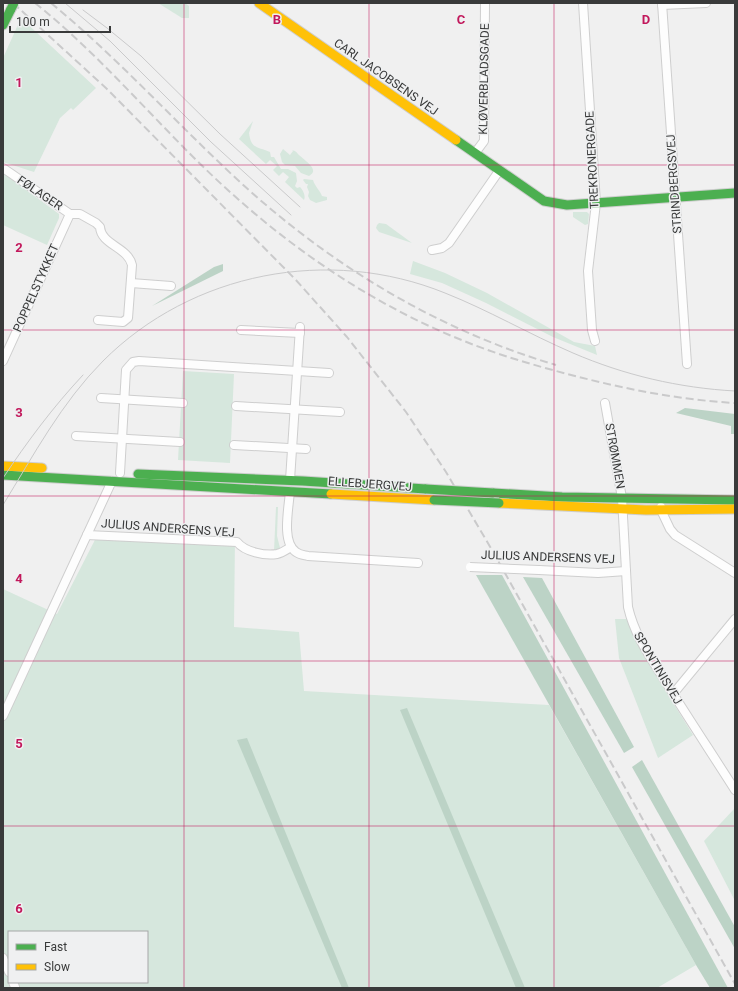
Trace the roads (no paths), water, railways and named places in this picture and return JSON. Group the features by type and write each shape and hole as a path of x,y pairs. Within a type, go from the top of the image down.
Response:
{"main road":[{"name":"CARL JACOBSENS VEJ","path":"259,3 544,201 556,204 596,203 674,196 735,193"},
{"path":"3,25 12,6"},
{"name":"ELLEBJERGVEJ","path":"3,466 120,473 290,480 562,497 735,500"},
{"name":"ELLEBJERGVEJ","path":"3,475 561,507 714,511 735,510"},
{"path":"290,480 290,491"}],"street":[{"name":"KLØVERBLADSGADE","path":"475,153 484,141 485,3"},
{"name":"TREKRONERGADE","path":"583,3 596,203 588,271 592,330 595,341"},
{"path":"662,4 706,3"},
{"name":"STRINDBERGSVEJ","path":"662,4 674,196 687,364"},
{"name":"FØLAGER","path":"3,168 70,214 80,214 96,223 100,227 100,232 107,240 127,255 131,260 132,265 128,318 123,322 98,320"},
{"path":"432,250 442,248 449,243 499,170"},
{"name":"POPPELSTYKKET","path":"3,361 70,214"},
{"path":"131,283 171,286"},
{"path":"241,330 300,330 290,480"},
{"path":"120,473 123,399 126,370 133,362 139,361 211,365 329,373"},
{"path":"101,398 182,403"},
{"name":"STRØMMEN","path":"605,403 622,498 622,509"},
{"path":"236,406 340,412"},
{"path":"76,436 180,442"},
{"path":"234,445 306,448"},
{"name":"JULIUS ANDERSENS VEJ","path":"3,716 112,481"},
{"path":"290,491 287,533 291,547 296,552 308,556 418,563"},
{"path":"662,499 661,510 670,530 675,535 735,573"},
{"name":"SPONTINISVEJ","path":"622,509 628,608 632,624 639,639 673,694 735,790"},
{"name":"JULIUS ANDERSENS VEJ","path":"87,534 237,542 241,547 266,554 281,553 291,547"},
{"name":"JULIUS ANDERSENS VEJ","path":"470,567 598,573 626,572"},
{"path":"673,694 735,619"},
{"path":"3,958 8,970"}],"tram line":[{"path":"65,3 110,41 211,142 291,215"},
{"path":"83,10 141,56 220,134 300,207"},
{"path":"3,505 61,412 74,394 103,361 138,331 178,306 220,288 264,276 309,270 355,271 401,279 445,293 493,314 557,346 612,368 652,379 693,387 735,391"},
{"path":"3,478 41,425 83,375"}],"railway":[{"path":"13,3 107,89 295,279 347,337 406,412 446,472 492,550 735,984"},
{"path":"35,3 88,50 213,176 264,222 318,262 374,297 433,328 492,352 535,365 598,382 637,390 695,400 735,403"},
{"path":"51,3 74,22 140,84 225,168 261,201 299,232 338,260 421,310 510,350 556,365"}]}
